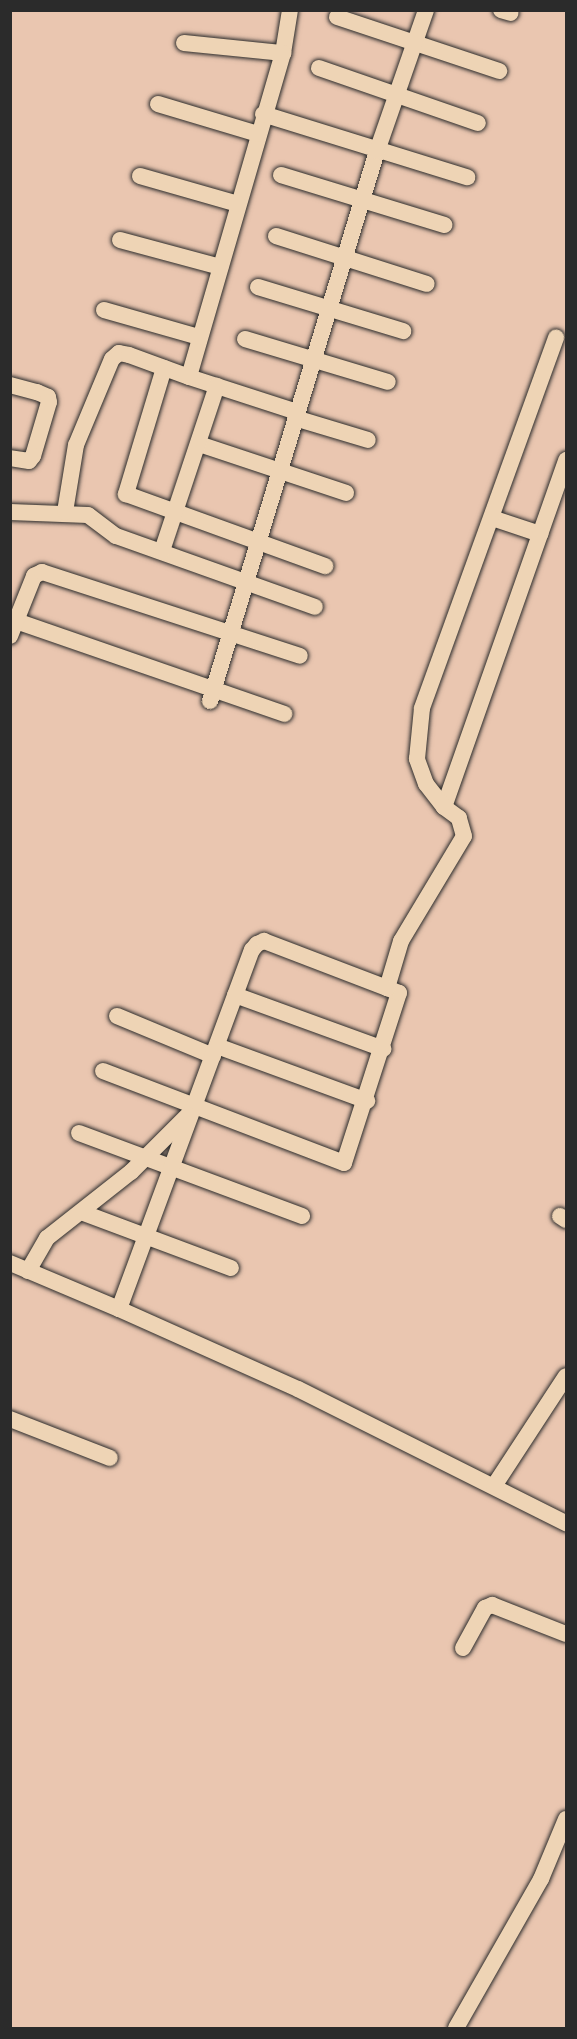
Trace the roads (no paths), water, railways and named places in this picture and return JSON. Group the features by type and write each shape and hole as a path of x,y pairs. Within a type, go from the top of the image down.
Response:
{"street":[{"path":"189,377 263,114 283,53 290,10"},
{"path":"212,694 344,256 377,151 426,10"},
{"path":"337,17 499,71"},
{"path":"184,43 283,53"},
{"path":"320,68 478,123"},
{"path":"158,104 258,134"},
{"path":"263,114 467,177"},
{"path":"280,175 361,202 445,225"},
{"path":"140,176 238,204"},
{"path":"276,236 427,284"},
{"path":"120,240 220,267"},
{"path":"258,287 403,331"},
{"path":"104,310 199,338"},
{"path":"387,988 401,941 464,836 459,818 444,807 426,784 417,759 418,729 422,708 556,338"},
{"path":"245,339 388,382"},
{"path":"65,512 76,445 112,359 119,353 368,440"},
{"path":"164,368 126,492 129,497 258,540 325,566"},
{"path":"10,385 38,392 48,397 49,402 33,456 29,461 10,458"},
{"path":"162,551 218,386"},
{"path":"199,444 346,493"},
{"path":"444,807 567,460"},
{"path":"10,512 65,512 88,515 116,536 246,580 315,607"},
{"path":"492,518 540,534"},
{"path":"284,714 212,694 13,628 34,576 42,572 300,656"},
{"path":"103,1071 194,1109 344,1164 384,1049 399,993 264,941 252,950 236,995 215,1051 194,1109 147,1236 119,1309"},
{"path":"236,995 384,1049"},
{"path":"117,1016 367,1101"},
{"path":"28,1271 47,1238 145,1158 194,1109"},
{"path":"79,1133 302,1216"},
{"path":"81,1212 231,1268"},
{"path":"10,1263 298,1389 567,1523"},
{"path":"494,1486 567,1376"},
{"path":"10,1419 110,1458"},
{"path":"463,1648 485,1608 492,1605 567,1634"},
{"path":"456,2028 541,1879 567,1819"}]}
